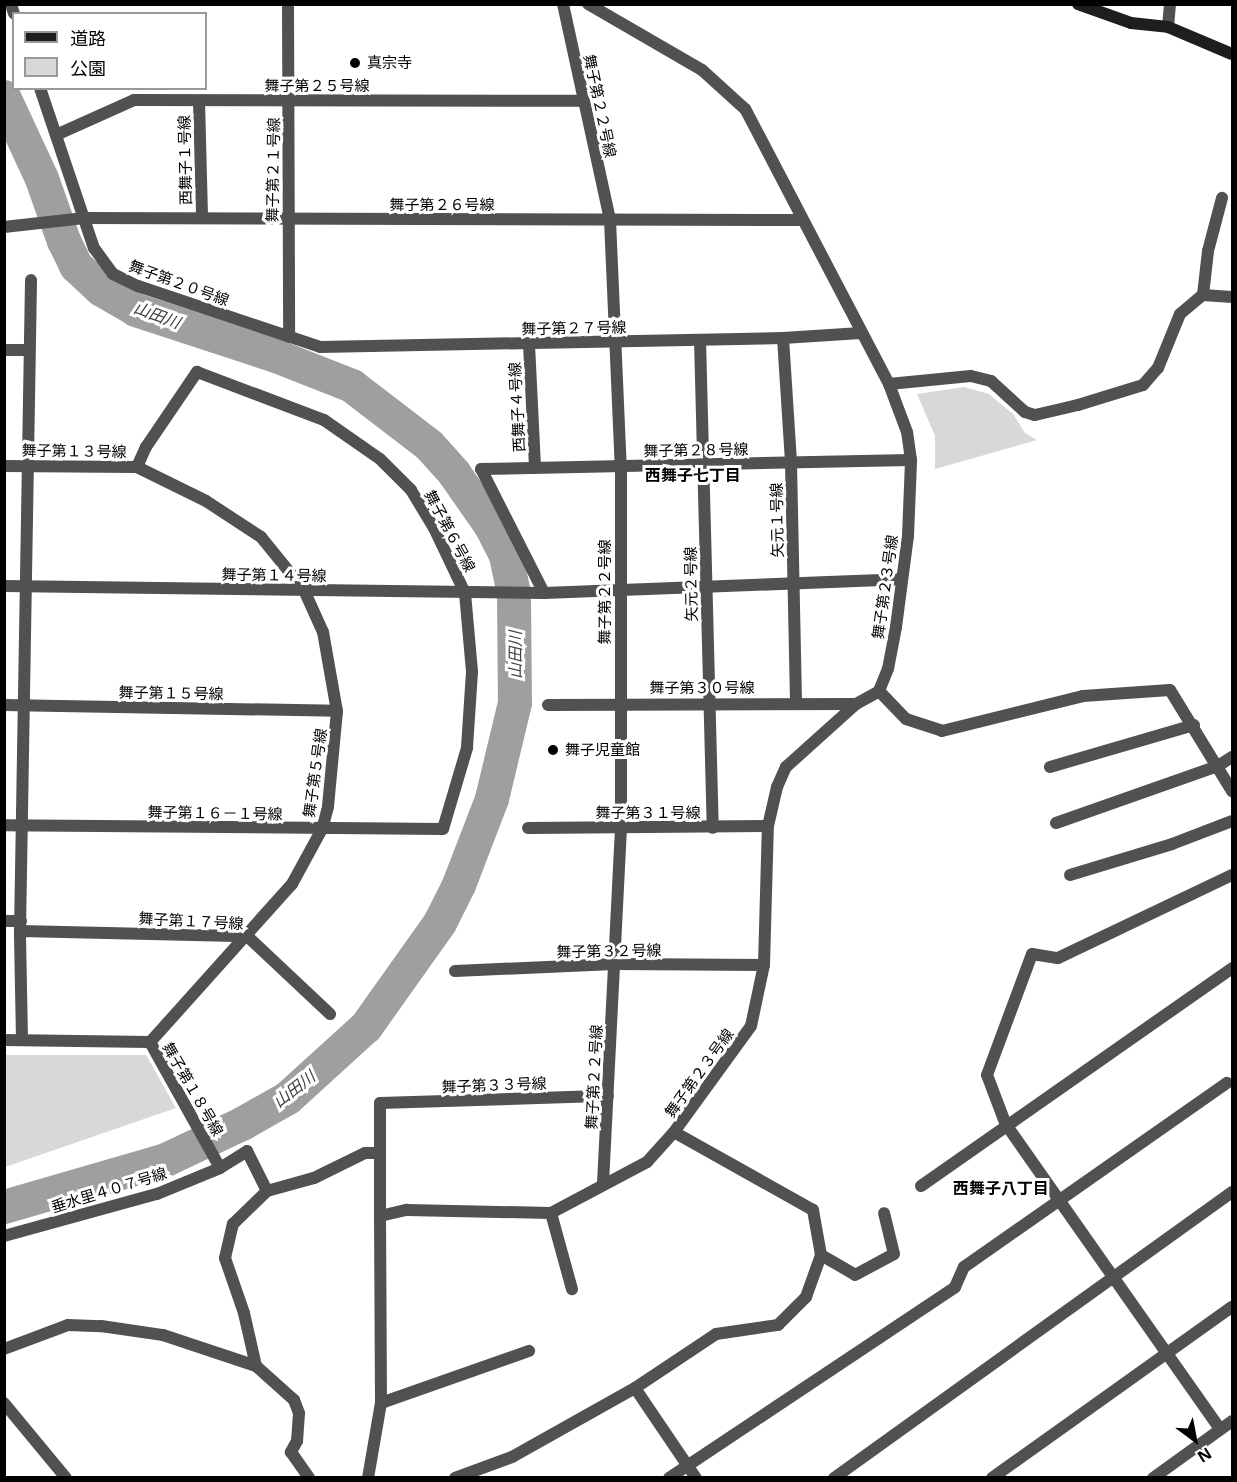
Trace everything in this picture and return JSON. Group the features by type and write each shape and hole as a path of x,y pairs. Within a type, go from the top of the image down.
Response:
{"main road":[{"path":"1078,4 1131,23 1168,27 1233,54"}],"street":[{"name":"舞子第２１号線","path":"288,4 289,337"},
{"name":"舞子第２２号線","path":"563,4 610,220 621,467 621,828 603,1185"},
{"name":"舞子第２３号線","path":"551,1214 647,1162 674,1132 751,1026 764,965 768,826 777,787 786,767 856,704 879,691 888,669 902,579 911,460 907,432 889,384 800,220 745,109 702,70 588,4"},
{"path":"1168,27 1170,4"},
{"name":"舞子第２０号線","path":"41,90 94,248 113,274 138,286 289,337"},
{"name":"舞子第２５号線","path":"56,135 134,100 584,101"},
{"name":"西舞子１号線","path":"199,101 202,218"},
{"path":"1203,295 1208,251 1222,198"},
{"name":"舞子第２６号線","path":"4,227 84,218 800,220"},
{"path":"22,1040 20,926 24,826 26,466 31,280"},
{"path":"889,384 971,376 991,381 1024,412 1035,415 1121,394 1143,385 1158,368 1180,314 1203,295 1233,297"},
{"name":"舞子第２７号線","path":"289,337 320,347 783,338 861,333"},
{"name":"矢元１号線","path":"783,338 791,463 796,702"},
{"name":"矢元２号線","path":"700,340 713,828"},
{"name":"西舞子４号線","path":"529,344 535,468"},
{"path":"4,350 29,350"},
{"name":"舞子第１３号線","path":"4,466 137,467 146,447 197,372"},
{"name":"舞子第６号線","path":"197,372 324,420 380,459 411,490 449,555 465,593 472,672 467,748 443,829"},
{"name":"舞子第２８号線","path":"544,593 481,469 911,460"},
{"name":"舞子第５号線","path":"137,467 206,501 261,537 304,591 323,632 337,711 336,747 322,829 292,884 150,1042"},
{"name":"舞子第１４号線","path":"4,586 544,593 706,584 793,584 902,579"},
{"path":"879,691 906,719 942,731 1083,696 1170,690 1194,724 1233,791"},
{"name":"舞子第３０号線","path":"548,705 620,702 856,704"},
{"name":"舞子第１５号線","path":"4,705 337,711"},
{"path":"1050,767 1194,724"},
{"path":"1056,823 1218,766 1233,757"},
{"path":"1070,875 1172,844 1233,821"},
{"name":"舞子第１６－１号線","path":"4,825 443,829"},
{"name":"舞子第３１号線","path":"528,828 768,826"},
{"path":"1220,1429 1006,1125 987,1075 1032,954 1058,958 1233,875"},
{"name":"舞子第１７号線","path":"4,921 20,926 247,936 330,1014"},
{"name":"舞子第３２号線","path":"455,971 614,964 764,965"},
{"path":"921,1186 1233,968"},
{"name":"舞子第１８号線","path":"4,1040 150,1042 220,1168"},
{"path":"669,1478 955,1287 964,1267 1227,1083"},
{"name":"舞子第３３号線","path":"380,1153 380,1103 608,1096"},
{"path":"455,1478 512,1457 635,1388 716,1334 778,1325 806,1297 821,1255 813,1210 674,1132"},
{"name":"垂水里４０７号線","path":"4,1236 157,1194 220,1168 247,1151 267,1191"},
{"path":"256,1366 244,1313 225,1258 233,1224 267,1191 314,1178 365,1153 380,1153 381,1403 368,1478"},
{"path":"834,1478 1233,1192"},
{"path":"380,1216 407,1210 551,1214 572,1289"},
{"path":"821,1255 855,1275 894,1254 884,1213"},
{"path":"992,1478 1166,1352 1233,1307"},
{"path":"4,1349 68,1325 101,1326 163,1335 256,1366 294,1400 299,1413 297,1441 291,1452 309,1478"},
{"path":"381,1403 529,1351"},
{"path":"635,1388 696,1478"},
{"path":"4,1403 66,1478"},
{"path":"1153,1478 1233,1421"}],"green space":[{"path":"964,387 989,394 1013,414 1025,433 1037,440 935,469 935,436 917,394"},
{"path":"5,1055 146,1055 176,1108 5,1167"}],"waterway":[{"name":"山田川","path":"4,97 42,179 64,241 76,266 102,290 136,310 276,356 352,386 429,445 454,473 491,526 506,556 514,595 515,703 492,799 459,885 440,923 366,1027 288,1098 242,1124 166,1160 4,1207"}],"place":[{"name":"真宗寺","path":"355,63"},
{"name":"舞子児童館","path":"553,750"}],"district":[{"name":"西舞子七丁目","path":"693,475"},
{"name":"西舞子八丁目","path":"1001,1188"}]}
